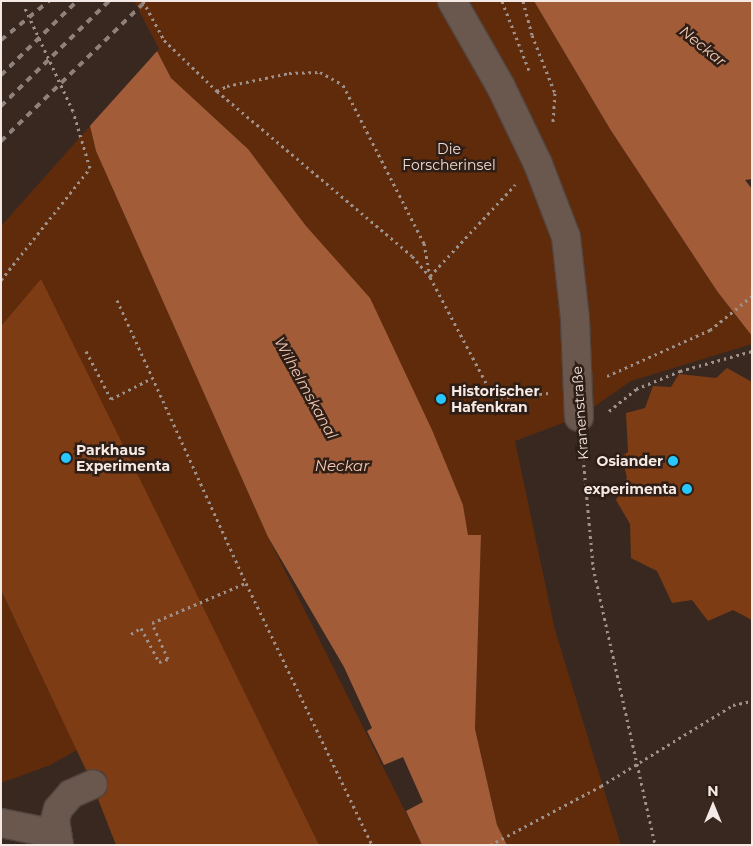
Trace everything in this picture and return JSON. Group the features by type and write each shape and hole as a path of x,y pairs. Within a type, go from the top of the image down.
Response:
{"lane":[{"name":"Kranenstraße","path":"452,1 502,87 537,161 566,237 575,319 580,425"},
{"path":"1,822 51,841 55,820 62,801 93,784"}],"path":[{"path":"143,1 164,40 217,91 412,256 430,277 494,398 577,390 710,330 752,296"},
{"path":"502,1 533,83"},
{"path":"523,1 532,35 555,93 551,128 546,119"},
{"path":"1,280 90,168 73,111 24,8"},
{"path":"217,91 227,86 289,73 320,72 343,85 424,243 430,277"},
{"path":"430,277 537,161"},
{"path":"117,300 246,583 372,845"},
{"path":"86,351 111,399 152,378"},
{"path":"580,425 636,389 680,371 752,352"},
{"name":"Kranenstraße","path":"580,425 593,568 655,845"},
{"path":"131,634 141,628 159,662 168,659 152,623 246,583"},
{"path":"490,845 636,765 734,705 752,701"}],"green space":[{"name":"Die Forscherinsel","path":"131,1 534,1 610,129 717,291 752,336 752,344 631,381 579,417 515,441 555,630 621,845 507,845 497,825 475,729 481,535 468,535 463,505 306,226 248,149 171,78"},
{"path":"90,126 96,151 268,537 422,845 319,845 41,280 1,326 1,226"},
{"path":"1,590 77,750 48,766 1,783"}],"water":[{"name":"Neckar","path":"131,1 171,78 248,149 306,226 370,298 432,430 463,505 468,535 481,535 475,729 497,825 507,845 422,845 406,811 423,802 403,757 384,765 367,731 372,728 344,667 268,537 96,151 90,126"},
{"path":"534,1 752,1 752,179 745,180 752,189 752,336 717,291 610,129"}],"pier":[{"path":"23,1 134,1 159,49 88,128"}],"building":[{"name":"Parkhaus Experimenta","path":"41,279 319,845 116,845 98,799 106,793 107,778 102,771 86,770 1,590 1,326"},
{"name":"experimenta","path":"727,368 752,382 752,620 733,610 708,621 692,600 672,603 657,571 631,558 630,524 616,500 627,478 622,456 628,452 626,413 645,408 653,386 671,387 679,374 716,378"}],"railway":[{"path":"1,40 49,1"},
{"path":"1,75 77,1"},
{"path":"1,106 109,1"},
{"path":"1,141 146,1"}],"place":[{"name":"Historischer Hafenkran","path":"441,399"},
{"name":"Parkhaus Experimenta","path":"66,458"},
{"name":"Osiander","path":"673,461"},
{"name":"experimenta","path":"687,489"}],"water label":[{"name":"Wilhelmskanal","path":"306,388"}]}
